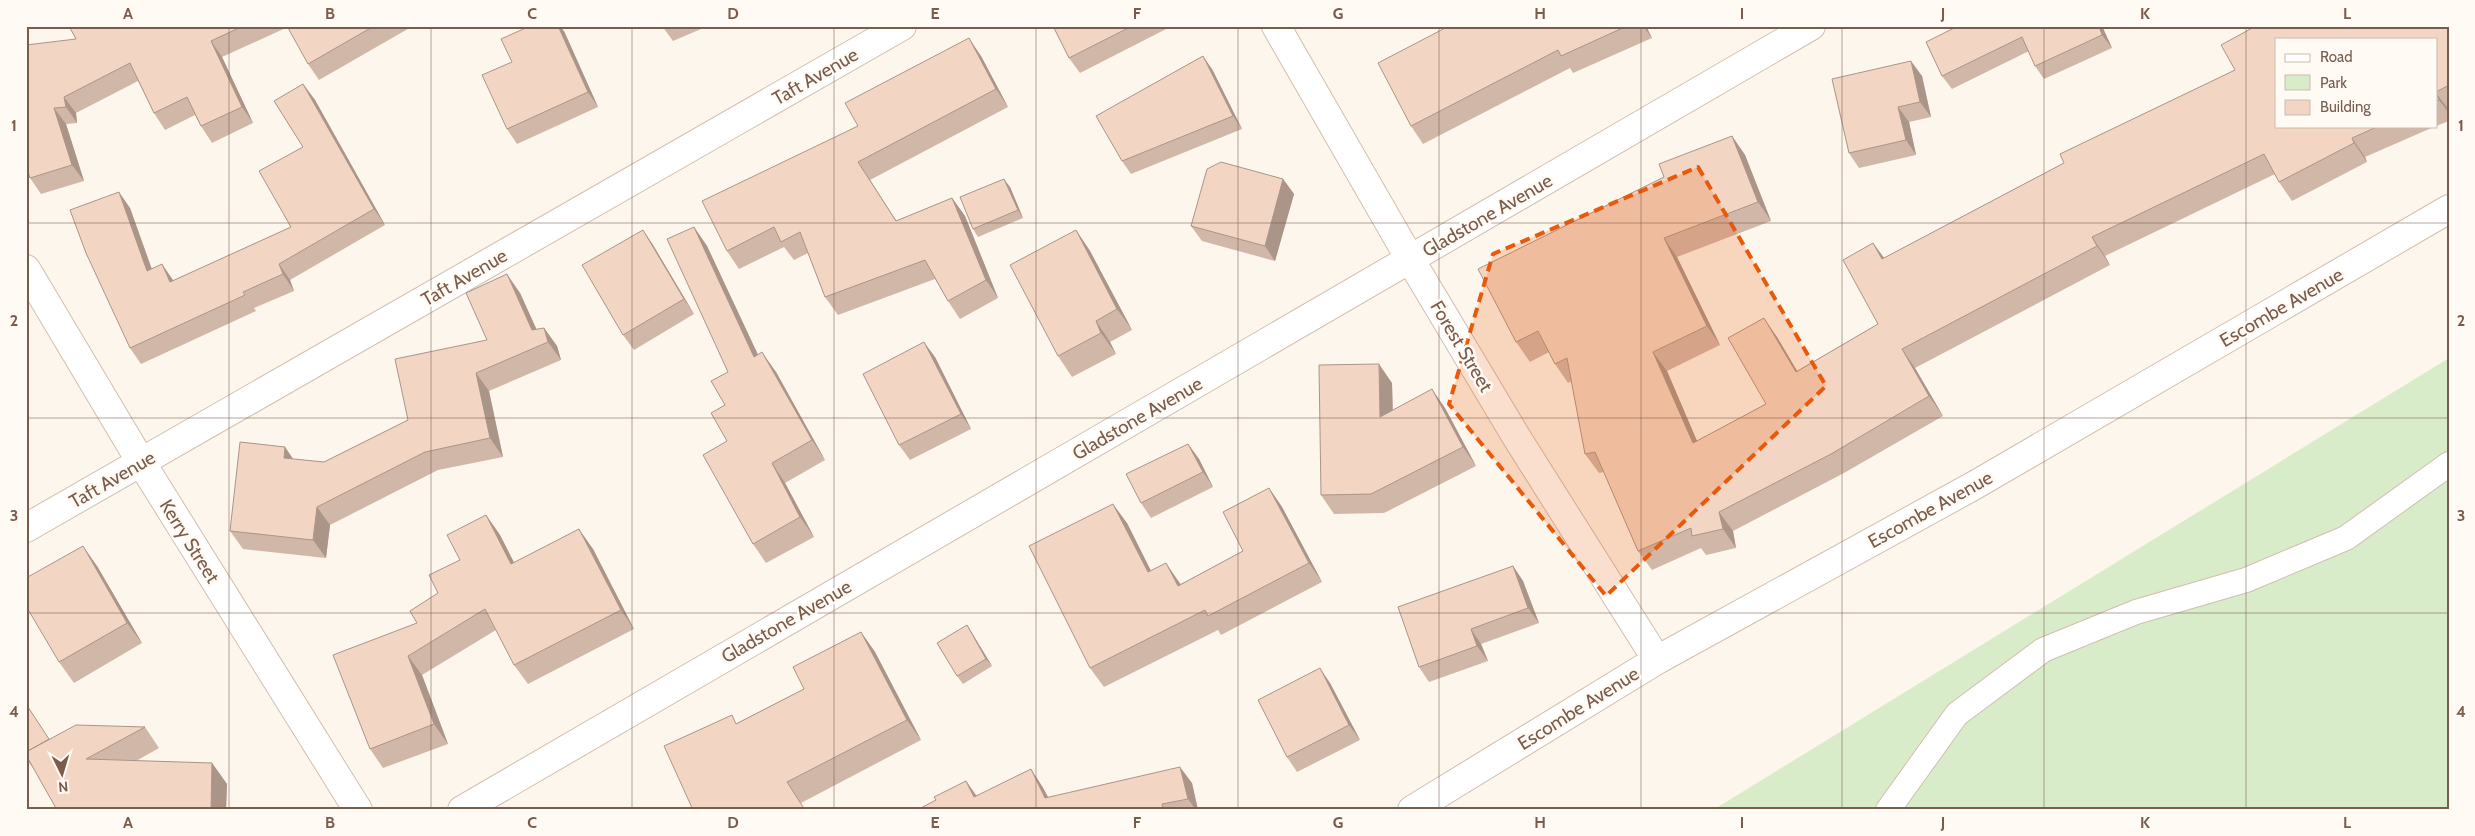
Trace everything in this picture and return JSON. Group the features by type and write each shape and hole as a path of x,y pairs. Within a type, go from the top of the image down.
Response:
{"street":[{"name":"Taft Avenue","path":"26,528 902,26"},
{"name":"Forest Street","path":"1276,26 1410,259 1517,438 1657,660"},
{"name":"Gladstone Avenue","path":"462,810 1811,26"},
{"name":"Escombe Avenue","path":"1412,810 1657,660 1975,485 2449,209"},
{"name":"Kerry Street","path":"26,269 141,462 358,810"}],"lane":[{"path":"1888,810 1957,714 2043,650 2136,612 2246,580 2346,538 2449,464"}],"highlighted area":[{"path":"1698,167 1826,386 1606,596 1449,404 1493,254"}],"green space":[{"path":"2449,358 2449,810 1713,810"}],"building":[{"path":"69,26 243,26 211,41 242,107 201,126 187,97 154,113 130,63 64,97 66,107 54,108 72,165 30,178 26,165 26,45 76,39"},
{"path":"287,26 374,26 308,64"},
{"path":"530,26 558,26 588,92 507,129 482,75 512,62 501,39"},
{"path":"1053,26 1132,26 1069,58"},
{"path":"1449,26 1627,26 1561,56 1558,50 1411,126 1378,63"},
{"path":"1958,26 2099,26 2102,35 2035,66 2022,37 1942,76 1926,42"},
{"path":"2256,26 2449,26 2449,85 2438,91 2438,38 2275,38 2275,128 2374,128 2352,138 2354,143 2279,182 2264,154 2092,237 2097,246 1902,349 1929,396 1831,454 1719,512 1723,529 1692,536 1691,528 1638,551 1595,452 1585,454 1567,358 1555,364 1538,331 1516,342 1478,269 1664,177 1659,164 1732,136 1758,202 1664,238 1707,326 1653,352 1693,443 1766,404 1728,338 1764,318 1796,372 1878,324 1843,260 1873,243 1882,259 2064,163 2060,154 2235,70 2221,45"},
{"path":"969,38 996,89 858,162 896,221 952,198 986,280 948,301 925,260 825,297 800,232 781,242 774,227 727,251 702,201 858,126 845,103"},
{"path":"1203,56 1233,116 1122,161 1096,116"},
{"path":"1911,61 1920,102 1898,107 1906,140 1849,153 1832,79"},
{"path":"303,84 374,209 279,264 283,274 243,292 245,295 130,348 86,253 70,210 119,192 147,271 162,264 170,282 291,227 259,171 303,147 274,101"},
{"path":"1221,162 1283,179 1265,246 1191,226 1207,169"},
{"path":"1004,179 1018,210 973,229 960,197"},
{"path":"694,227 754,357 762,352 812,440 772,463 800,517 753,544 703,455 727,441 711,413 725,405 711,381 728,372 667,239"},
{"path":"643,230 684,299 623,335 582,265"},
{"path":"1076,230 1117,309 1096,321 1101,333 1058,356 1010,265"},
{"path":"507,274 532,330 544,328 548,342 476,373 490,438 425,452 317,507 313,540 230,531 240,442 285,447 284,458 324,462 408,420 395,359 487,340 466,293"},
{"path":"924,342 961,414 899,445 863,374"},
{"path":"1379,364 1380,417 1432,389 1463,447 1371,494 1321,495 1319,365"},
{"path":"1188,444 1203,472 1141,503 1126,474"},
{"path":"1269,488 1309,563 1208,616 1205,610 1090,668 1029,546 1113,504 1148,572 1166,563 1178,586 1243,551 1223,512"},
{"path":"486,515 511,564 579,529 621,610 514,665 485,609 408,656 434,724 370,749 333,655 417,623 410,611 438,593 429,575 460,560 447,535"},
{"path":"83,546 127,623 59,662 26,606 26,578"},
{"path":"1513,566 1528,608 1471,629 1477,646 1419,667 1398,607"},
{"path":"967,625 986,659 957,676 937,643"},
{"path":"861,632 907,720 787,782 805,810 693,810 664,746 732,715 736,724 804,689 793,667"},
{"path":"1320,668 1349,725 1287,757 1258,700"},
{"path":"26,704 49,739 26,752"},
{"path":"76,725 145,727 86,759 212,763 211,810 57,810 26,752"},
{"path":"1180,767 1188,799 1162,804 1163,810 917,810 936,800 934,797 966,781 974,797 1031,769 1045,798"}]}
